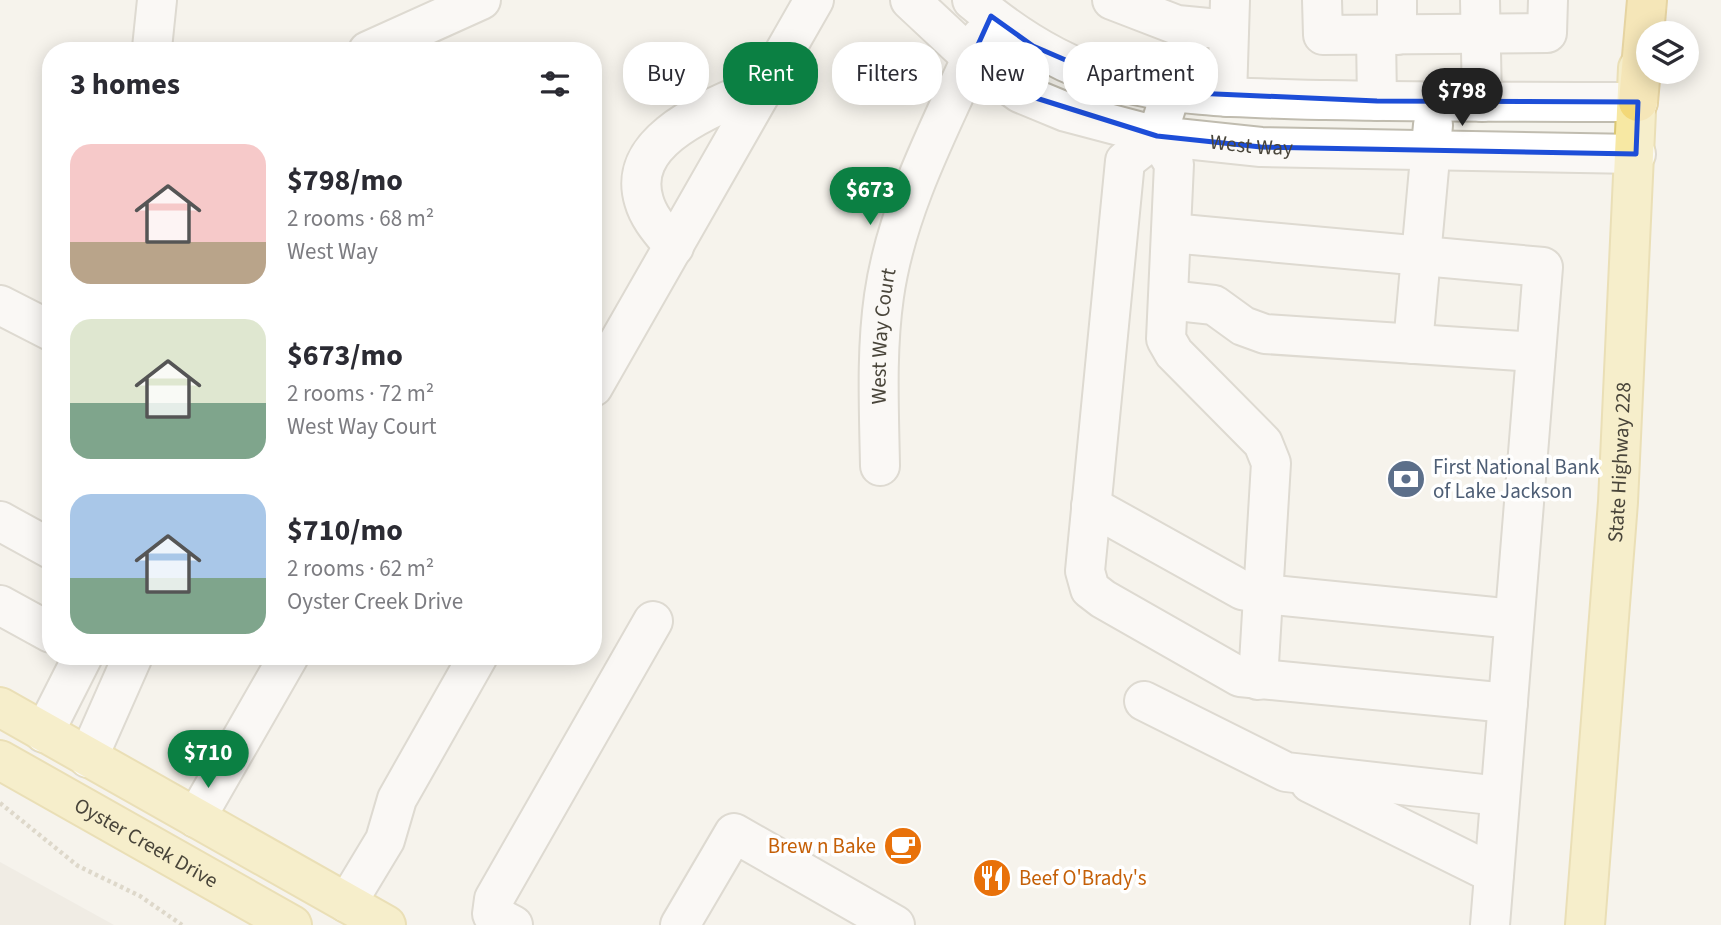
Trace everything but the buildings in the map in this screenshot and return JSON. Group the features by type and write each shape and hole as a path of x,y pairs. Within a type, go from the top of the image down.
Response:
{"highway":[{"path":"1639,102 1647,0"}],"main road":[{"name":"State Highway 228","path":"1585,925 1618,502 1639,102 1636,0"},
{"path":"0,707 386,925"},
{"name":"Oyster Creek Drive","path":"0,760 292,925"}],"street":[{"path":"153,42 157,0"},
{"path":"790,42 814,0"},
{"name":"West Way","path":"910,0 956,43"},
{"path":"1112,0 1177,25 1229,15 1227,97"},
{"path":"1322,0 1323,35 1390,23 1481,17 1547,33 1548,0"},
{"path":"386,42 458,5"},
{"path":"981,8 1033,46 1063,61"},
{"name":"West Way Court","path":"975,42 981,8"},
{"path":"1481,17 1482,102"},
{"path":"1377,101 1390,23"},
{"name":"West Way Court","path":"880,466 878,342 884,293 910,196 956,94"},
{"path":"1218,96 1434,102 1639,102"},
{"path":"1413,344 1434,102"},
{"path":"674,247 655,224 643,201 642,180 648,157 666,135 725,105"},
{"path":"602,358 674,247 754,105"},
{"name":"West Way","path":"1049,105 1157,136 1261,147 1636,154"},
{"path":"1167,105 1157,136 1125,161 1085,571 1090,589 1240,677 1508,703"},
{"path":"1157,136 1174,164 1166,339 1174,353 1263,443 1271,463 1258,680"},
{"path":"1171,233 1543,267 1490,925"},
{"path":"1168,300 1214,305 1243,326 1265,334 1536,352"},
{"path":"0,305 42,326"},
{"path":"1091,506 1242,590 1514,619"},
{"path":"0,521 42,545"},
{"path":"0,604 42,628"},
{"path":"497,921 494,899 653,621"},
{"path":"44,733 78,665"},
{"path":"88,758 130,665"},
{"path":"196,818 284,665"},
{"path":"347,903 385,840 397,799 473,665"},
{"path":"1143,701 1494,874"},
{"path":"1286,772 1500,796"},
{"path":"680,925 734,832 895,925"}],"path":[{"path":"0,803 78,866 140,896 182,925"}],"highlighted area":[{"path":"991,16 1033,46 1105,77 1171,92 1377,101 1638,102 1636,154 1261,147 1157,136 1020,93 972,58"}],"shaded area":[{"path":"0,862 114,925 0,925"}],"place":[{"name":"First National Bank of Lake Jackson","path":"1406,479"},
{"name":"Brew n Bake","path":"903,846"},
{"name":"Beef O'Brady's","path":"992,878"}]}
